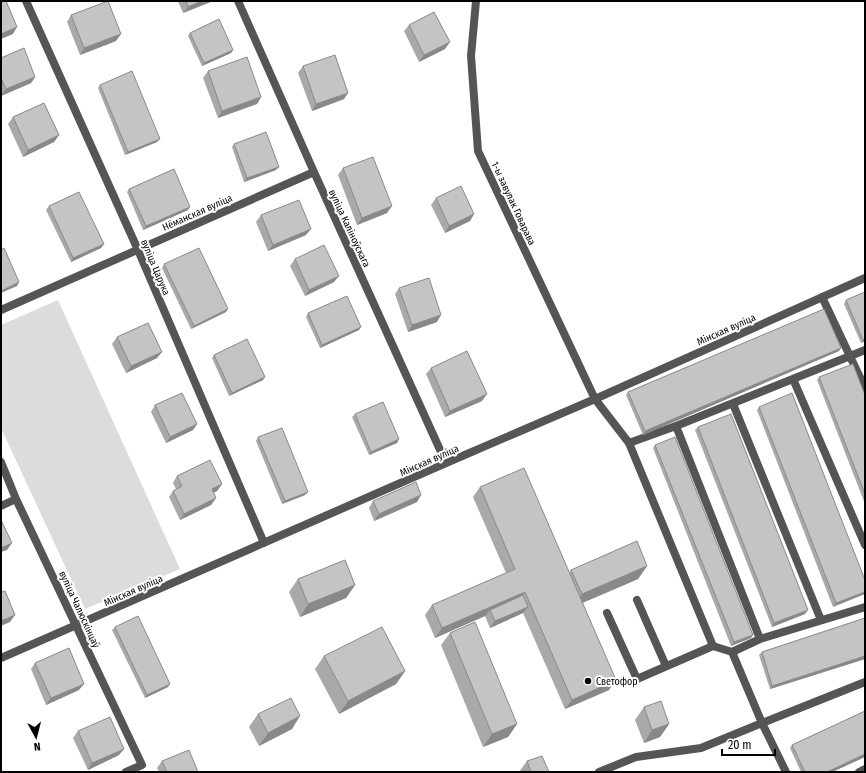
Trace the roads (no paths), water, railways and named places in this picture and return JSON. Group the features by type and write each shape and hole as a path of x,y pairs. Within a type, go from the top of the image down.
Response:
{"street":[{"name":"вуліца Царука","path":"26,1 138,250 264,543"},
{"name":"вуліца Каліноўскага","path":"238,1 446,463"},
{"name":"1-ы завулак Говарава","path":"476,1 471,56 478,151 595,399 629,443 713,646"},
{"name":"Нёманская вуліца","path":"1,310 314,172"},
{"name":"Мінская вуліца","path":"1,658 595,399 865,278"},
{"path":"822,297 865,388"},
{"path":"629,443 733,404 865,350"},
{"path":"793,379 865,545"},
{"path":"733,404 820,620"},
{"path":"676,426 760,639"},
{"name":"вуліца Чалюскінцаў","path":"1,462 16,499 142,765 126,772"},
{"path":"1,506 16,499"},
{"path":"637,600 666,666"},
{"path":"607,613 637,679 713,646 732,652 760,639 865,606"},
{"path":"732,652 762,723 786,772"},
{"path":"599,772 636,757 702,748 865,682"},
{"path":"859,772 865,769"}],"place":[{"name":"Светофор","path":"588,681"}]}
